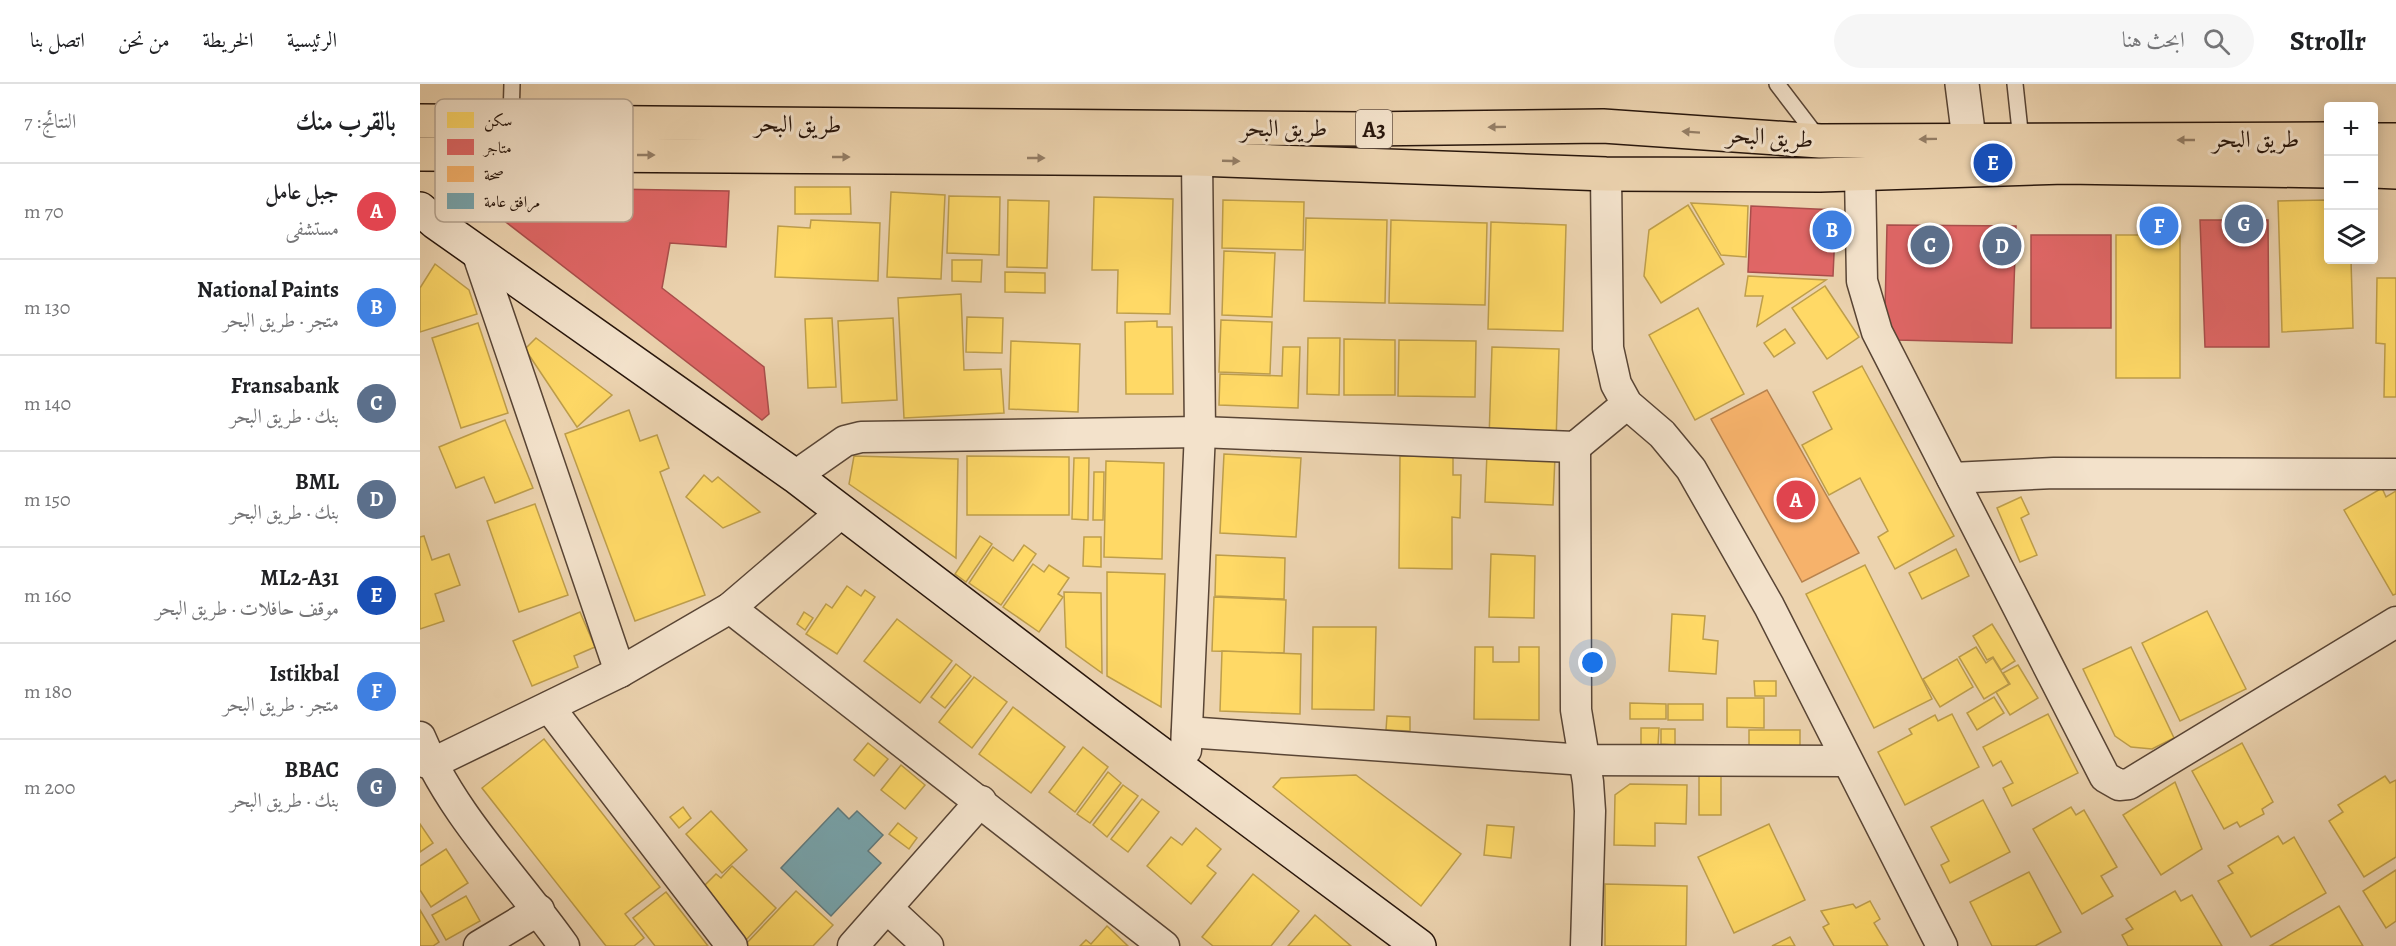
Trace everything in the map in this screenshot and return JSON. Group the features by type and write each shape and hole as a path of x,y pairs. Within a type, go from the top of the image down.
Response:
{"highway":[{"name":"طريق البحر","path":"420,121 435,121"},
{"name":"طريق البحر","path":"633,121 1352,129 1603,126 1820,141 2324,139"},
{"path":"2378,140 2396,140"},
{"name":"طريق البحر","path":"420,154 435,154"},
{"name":"طريق البحر","path":"633,155 1197,159 1606,174 1860,174 2065,168 2324,171"},
{"path":"2378,171 2396,172"}],"main road":[{"path":"1962,84 1969,139"},
{"path":"420,209 435,220"},
{"path":"437,222 795,476 1419,946"}],"street":[{"path":"1185,772 1200,432 1197,159"},
{"path":"1606,174 1608,348 1616,384 1627,404 1662,434 1691,469 1769,606 1942,946"},
{"path":"1860,174 1862,281 1867,305 1877,332 2105,777 2111,782 2129,784 2396,622"},
{"path":"477,252 620,672"},
{"path":"795,476 846,441 861,437 1200,432 1575,447 1627,404"},
{"path":"1575,447 1576,711 1585,760 1590,810 1586,946"},
{"path":"1952,478 2054,473 2396,474"},
{"path":"564,946 480,834 424,754 549,707 620,672 730,608 842,512"},
{"path":"730,608 981,801 1164,946"},
{"path":"549,707 732,946"},
{"path":"1187,732 1585,760 1846,761"},
{"path":"852,946 981,801"},
{"path":"887,908 928,946"},
{"path":"479,946 539,910"}],"lane":[{"path":"512,84 512,99"},
{"path":"1777,84 1820,141"},
{"path":"2014,84 2021,140"}],"building: سكن":[{"path":"795,187 850,187 851,214 795,214"},
{"path":"891,192 945,195 941,279 887,277"},
{"path":"949,196 1000,197 999,255 947,253"},
{"path":"1094,197 1173,199 1170,314 1117,313 1118,270 1092,270"},
{"path":"1008,200 1049,201 1047,268 1007,267"},
{"path":"1223,200 1304,202 1303,250 1222,248"},
{"path":"2324,200 2324,264 2351,264 2353,328 2282,332 2278,201"},
{"path":"1691,203 1748,206 1746,257 1721,255"},
{"path":"1688,205 1724,264 1661,303 1644,276 1649,230"},
{"path":"1306,218 1387,220 1385,303 1304,301"},
{"path":"811,220 880,223 878,281 775,277 778,226 810,228"},
{"path":"1391,220 1487,223 1485,305 1389,303"},
{"path":"1491,222 1566,225 1563,331 1488,329"},
{"path":"2116,235 2180,235 2180,378 2116,378"},
{"path":"1224,251 1275,253 1272,317 1222,315"},
{"path":"952,260 982,260 981,282 952,281"},
{"path":"435,264 469,290 477,314 420,332 420,288"},
{"path":"1005,272 1045,273 1045,293 1005,292"},
{"path":"1748,276 1826,280 1757,326 1763,296 1745,296"},
{"path":"2377,278 2396,278 2396,397 2384,397 2385,344 2376,343"},
{"path":"1825,286 1859,337 1827,359 1792,308"},
{"path":"961,294 964,370 1001,369 1004,413 904,418 898,298"},
{"path":"1698,308 1744,394 1695,420 1649,335"},
{"path":"967,317 1003,318 1002,353 966,352"},
{"path":"832,318 836,387 808,388 805,319"},
{"path":"893,318 897,400 842,403 838,321"},
{"path":"1221,320 1272,322 1270,374 1219,372"},
{"path":"1157,321 1157,327 1172,327 1173,394 1126,394 1125,322"},
{"path":"478,323 508,413 461,428 432,338"},
{"path":"1785,329 1795,343 1774,357 1764,343"},
{"path":"536,338 612,395 577,427 525,349"},
{"path":"1308,338 1340,338 1339,395 1307,394"},
{"path":"1344,339 1395,340 1395,395 1344,395"},
{"path":"1399,340 1476,341 1475,397 1398,396"},
{"path":"1011,341 1080,344 1078,412 1009,409"},
{"path":"1283,347 1300,347 1298,408 1219,405 1220,374 1282,376"},
{"path":"1492,347 1559,349 1556,442 1489,439"},
{"path":"1862,366 1954,536 1895,569 1878,537 1888,531 1860,478 1829,495 1802,445 1832,429 1813,392"},
{"path":"629,410 640,441 657,435 669,468 660,472 705,595 635,621 565,434"},
{"path":"505,420 533,488 495,503 484,477 456,488 439,447"},
{"path":"1487,453 1555,456 1553,505 1485,502"},
{"path":"1224,454 1301,458 1296,537 1220,533"},
{"path":"854,456 958,459 956,558 849,484"},
{"path":"967,456 1069,457 1069,515 967,515"},
{"path":"1400,456 1453,457 1453,475 1461,475 1460,518 1452,517 1452,569 1399,568"},
{"path":"1074,458 1089,458 1088,520 1072,519"},
{"path":"1106,461 1164,463 1162,559 1104,557"},
{"path":"1094,472 1104,472 1103,520 1093,520"},
{"path":"704,475 712,482 718,477 760,512 723,528 686,497"},
{"path":"2382,488 2386,497 2396,491 2396,594 2393,595 2344,510"},
{"path":"2021,497 2029,514 2021,518 2037,555 2020,562 1997,508"},
{"path":"535,504 568,595 519,612 487,521"},
{"path":"424,536 432,560 449,554 460,585 435,594 444,621 420,629 420,537"},
{"path":"980,536 992,544 966,582 955,574"},
{"path":"1084,537 1101,537 1101,567 1083,566"},
{"path":"1024,545 1036,554 1001,605 969,583 993,547 1013,561"},
{"path":"1956,549 1969,576 1922,599 1909,573"},
{"path":"1491,554 1535,556 1534,618 1489,617"},
{"path":"1216,555 1285,558 1284,599 1215,596"},
{"path":"1033,564 1044,572 1049,565 1069,578 1058,594 1063,597 1039,632 1003,607"},
{"path":"1865,565 1932,699 1874,728 1806,594"},
{"path":"1107,572 1165,574 1161,707 1107,676"},
{"path":"847,586 861,596 865,590 875,597 837,654 806,634 826,604 832,608"},
{"path":"1064,592 1101,593 1102,673 1066,647"},
{"path":"1214,597 1286,600 1284,653 1212,651"},
{"path":"2207,611 2246,689 2180,721 2142,643"},
{"path":"580,612 595,647 574,656 578,667 532,686 513,641"},
{"path":"804,612 813,618 805,630 797,624"},
{"path":"1672,614 1705,616 1703,639 1718,641 1716,674 1669,671"},
{"path":"897,619 952,661 920,703 864,661"},
{"path":"1992,624 2015,661 2001,670 1993,657 1987,660 1973,636"},
{"path":"1313,627 1376,627 1374,710 1312,709"},
{"path":"1475,647 1493,647 1493,662 1519,662 1519,647 1539,647 1539,720 1474,719"},
{"path":"1976,647 1986,663 1993,658 2009,684 1984,699 1959,657"},
{"path":"2131,647 2174,738 2152,749 2131,747 2115,736 2083,669"},
{"path":"1222,651 1301,654 1300,714 1220,711"},
{"path":"1957,659 1973,687 1940,707 1923,679"},
{"path":"956,664 971,676 945,708 931,697"},
{"path":"2018,665 2038,698 2010,715 1996,692 2010,684 2003,673"},
{"path":"974,677 1007,702 972,748 939,722"},
{"path":"1754,681 1776,681 1776,696 1755,696"},
{"path":"1994,697 2004,713 1977,730 1967,713"},
{"path":"1727,698 1764,698 1764,728 1727,727"},
{"path":"1630,703 1666,704 1666,719 1630,719"},
{"path":"1668,704 1703,704 1703,720 1668,720"},
{"path":"1013,707 1065,747 1031,793 979,754"},
{"path":"1952,714 1979,767 1905,805 1878,752 1912,734 1909,729 1935,715 1938,721"},
{"path":"2048,714 2078,773 2012,806 2003,788 2013,783 2001,761 1993,766 1983,747"},
{"path":"1387,716 1410,717 1410,731 1386,730"},
{"path":"1641,728 1659,728 1658,745 1641,745"},
{"path":"1661,729 1675,729 1675,745 1661,744"},
{"path":"1749,730 1800,730 1800,749 1749,749"},
{"path":"544,739 660,887 625,914 644,938 634,946 606,946 482,788"},
{"path":"868,743 888,759 874,776 854,760"},
{"path":"2242,743 2273,802 2262,809 2264,814 2240,827 2237,822 2224,829 2192,771"},
{"path":"1083,747 1108,767 1075,812 1049,792"},
{"path":"901,765 925,785 905,809 881,790"},
{"path":"1108,772 1121,783 1090,823 1077,814"},
{"path":"1699,772 1721,773 1721,815 1699,815"},
{"path":"1356,775 1461,854 1421,906 1273,787 1281,778"},
{"path":"2385,776 2390,783 2396,780 2396,857 2364,877 2329,821 2343,812 2338,805"},
{"path":"2175,782 2202,849 2161,875 2123,815"},
{"path":"1630,784 1687,785 1686,824 1655,823 1655,846 1614,845 1615,795"},
{"path":"1123,785 1138,796 1107,837 1093,825"},
{"path":"1142,799 1159,812 1128,852 1111,839"},
{"path":"1983,800 2010,852 1950,883 1941,865 1949,861 1931,827"},
{"path":"683,807 691,818 679,828 670,817"},
{"path":"2071,807 2076,815 2084,810 2117,867 2101,876 2113,896 2082,914 2033,829"},
{"path":"711,811 747,850 722,873 686,834"},
{"path":"898,823 917,838 909,849 889,834"},
{"path":"420,824 433,843 420,852"},
{"path":"1769,824 1805,900 1734,933 1698,857"},
{"path":"1487,825 1514,827 1511,858 1484,855"},
{"path":"1196,828 1221,849 1207,866 1216,873 1191,904 1147,866 1171,837 1182,845"},
{"path":"2278,836 2283,844 2294,837 2326,893 2251,937 2218,881 2233,873 2228,866"},
{"path":"446,849 468,883 431,907 420,890 420,866"},
{"path":"732,866 776,908 746,940 697,893 716,874 721,878"},
{"path":"2396,870 2396,921 2386,928 2363,891"},
{"path":"2029,872 2061,932 2035,946 1992,946 1970,902"},
{"path":"1253,874 1299,911 1271,946 1213,946 1202,937"},
{"path":"1605,884 1687,886 1686,946 1605,946"},
{"path":"796,891 833,925 813,946 744,946"},
{"path":"2175,891 2181,901 2192,895 2222,946 2128,946 2122,935 2133,929 2126,919"},
{"path":"666,892 708,946 655,946 633,918"},
{"path":"466,896 480,921 446,940 432,915"},
{"path":"1870,901 1880,919 1874,923 1888,946 1834,946 1823,927 1829,924 1821,911 1853,904 1856,908"},
{"path":"2339,906 2363,946 2270,946"},
{"path":"420,910 439,942 433,946 420,946"},
{"path":"1315,915 1351,946 1288,946"},
{"path":"1107,926 1128,946 1080,946 1086,940 1091,944"},
{"path":"1790,937 1795,946 1772,946"}],"building: متاجر":[{"path":"633,189 729,191 726,247 670,243 662,288 764,367 769,414 762,420 506,222 633,222"},
{"path":"1751,206 1836,210 1833,276 1748,272"},
{"path":"2200,220 2268,220 2269,347 2205,347"},
{"path":"1887,225 2016,226 2012,343 1897,340 1885,311"},
{"path":"2031,235 2111,235 2111,328 2031,328"}],"building: صحة":[{"path":"1767,390 1859,553 1802,582 1711,419"}],"building: مرافق عامة":[{"path":"838,808 849,819 857,811 883,835 868,851 881,863 831,916 781,868"}],"place":[{"name":"ML2-A31","path":"1993,163"},
{"name":"BBAC","path":"2244,224"},
{"name":"Istikbal","path":"2159,226"},
{"name":"National Paints","path":"1832,230"},
{"name":"Fransabank","path":"1930,245"},
{"name":"BML","path":"2002,246"},
{"name":"جبل عامل","path":"1796,500"}]}
